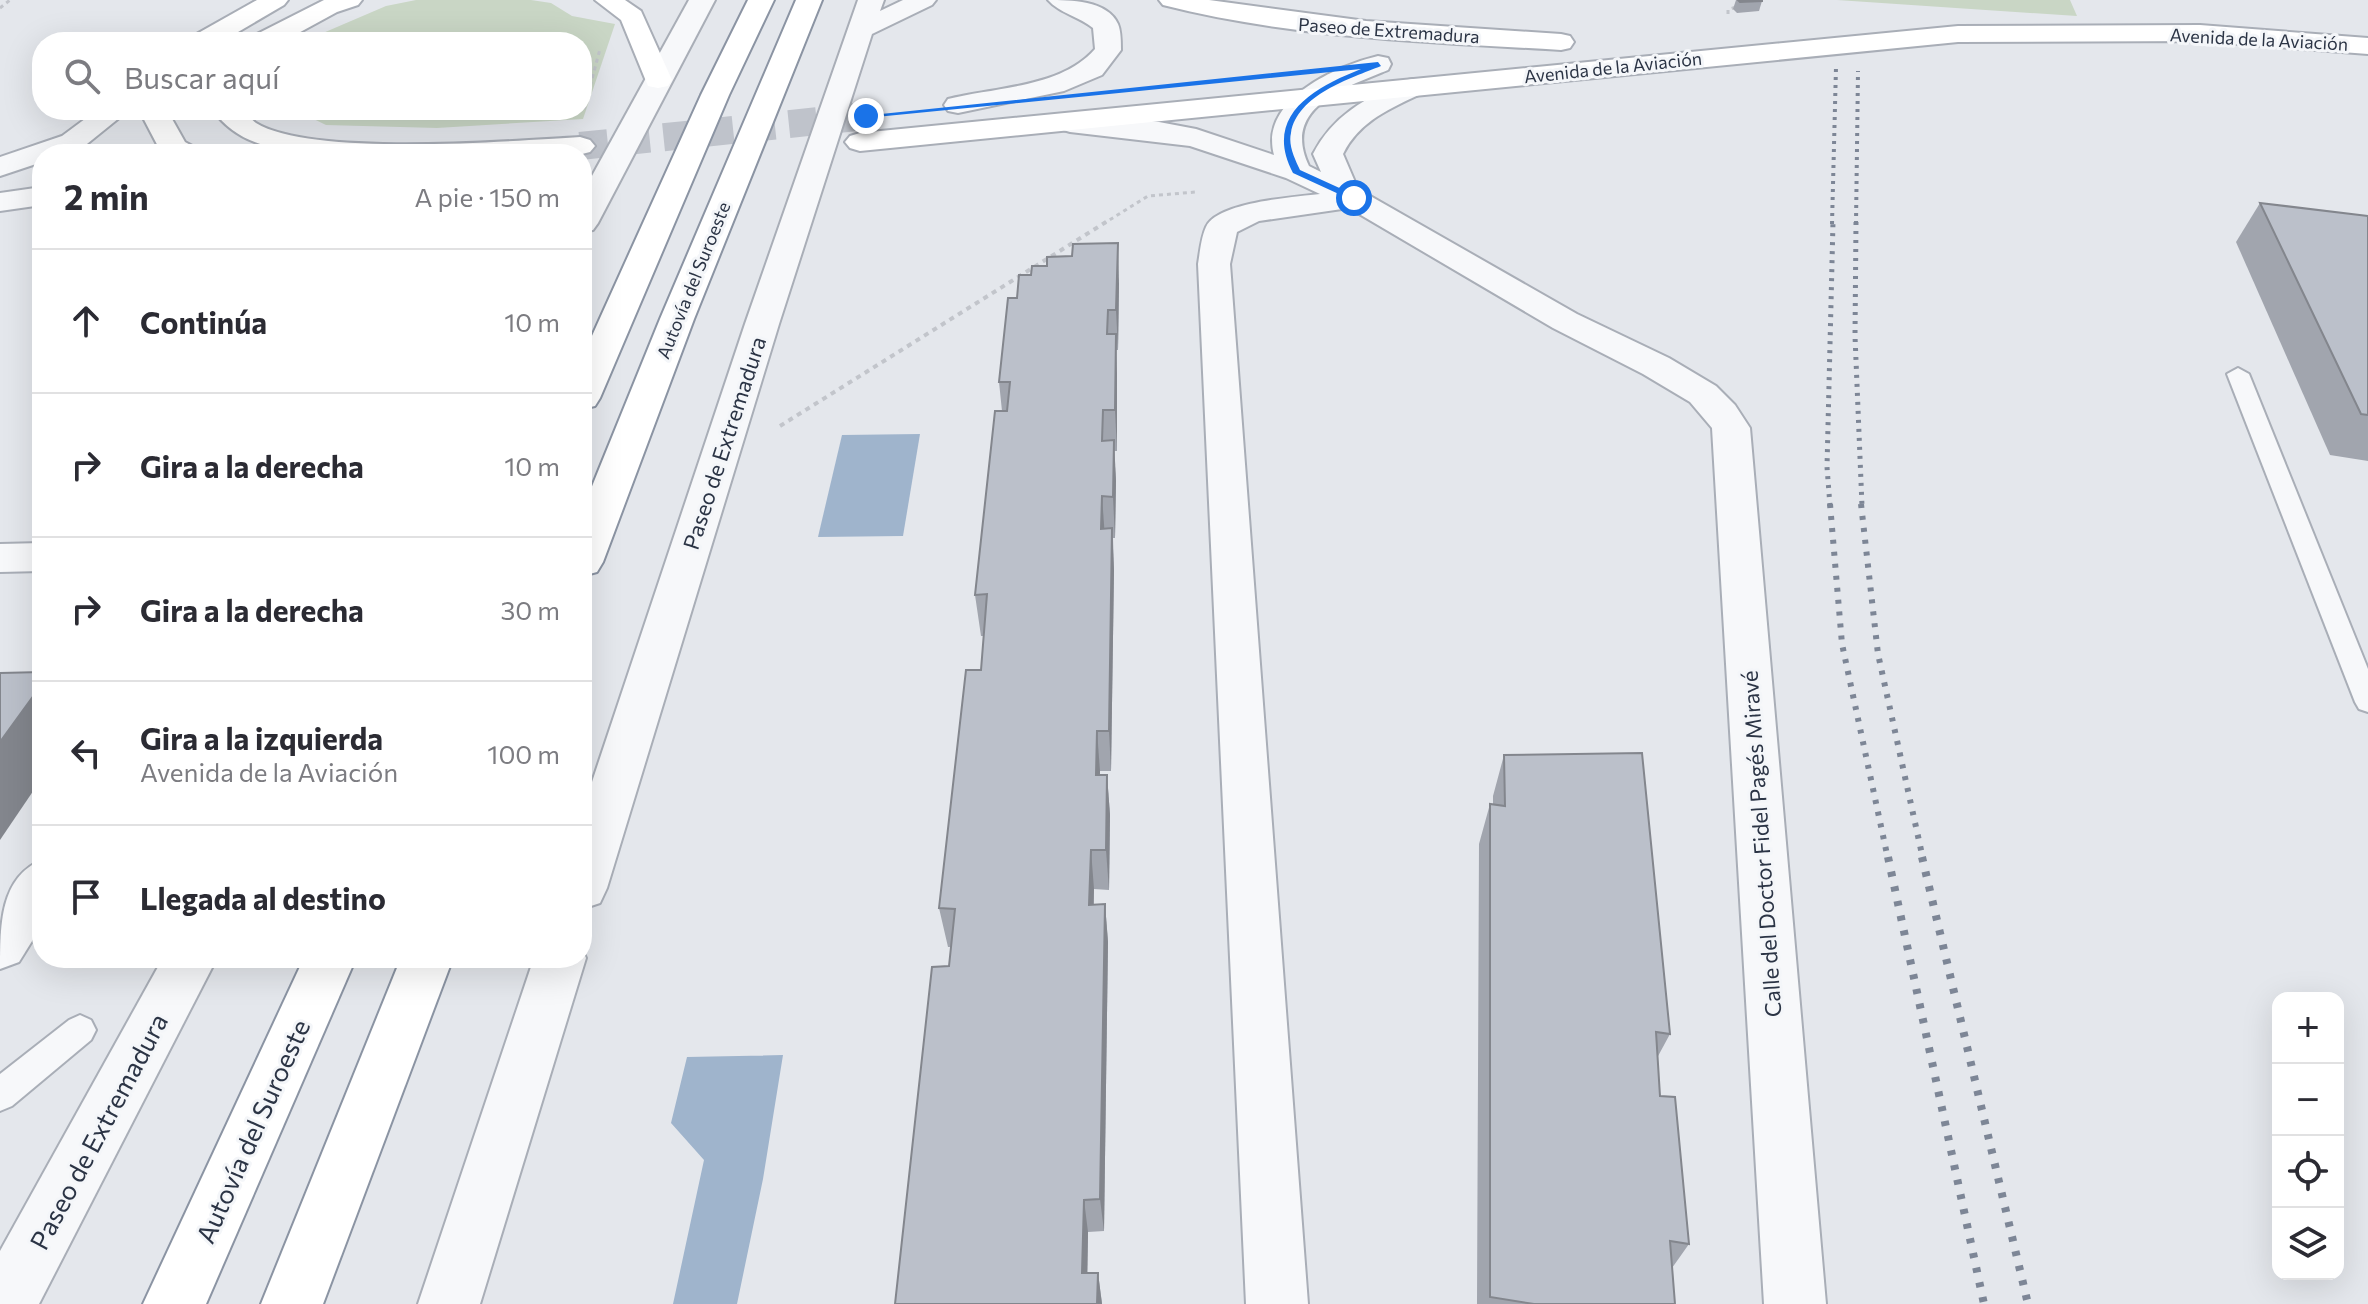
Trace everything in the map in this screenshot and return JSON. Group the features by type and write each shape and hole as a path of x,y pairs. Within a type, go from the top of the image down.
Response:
{"main road":[{"path":"219,32 275,0"},
{"path":"281,32 328,7 349,0"},
{"path":"608,0 632,16 658,80"},
{"path":"592,375 715,95 761,0"},
{"name":"Autovía del Suroeste","path":"592,536 677,319 809,0"},
{"name":"Paseo de Extremadura","path":"1172,0 1225,13 1334,29 1561,42"},
{"name":"Avenida de la Aviación","path":"1811,23 2084,12 2276,20 2368,28"},
{"name":"Avenida de la Aviación","path":"896,112 863,129 1070,123 1958,34 2200,33 2368,46"},
{"name":"Avenida de la Aviación","path":"1156,86 1593,40"},
{"path":"927,109 1110,91"},
{"path":"158,120 171,144"},
{"path":"235,120 255,133 292,144"},
{"name":"Autovía del Suroeste","path":"174,1304 325,968"},
{"path":"292,1304 423,968"}],"street":[{"path":"592,204 702,0"},
{"path":"866,15 923,0"},
{"path":"958,105 1054,85 1092,69 1108,50 1106,25 1089,12 1061,0"},
{"name":"Paseo de Extremadura","path":"592,857 757,339 866,15"},
{"path":"1297,172 1289,154 1286,133 1297,112 1339,80 1378,64"},
{"path":"1277,1304 1214,264 1222,227 1231,222 1251,213 1350,197 1328,154 1337,132 1372,106 1413,87"},
{"path":"66,144 102,120"},
{"name":"Calle del Doctor Fidel Pagés Miravé","path":"1070,123 1159,131 1196,138 1297,172 1350,197 1565,321 1656,366 1703,394 1722,413 1731,428 1795,1304"},
{"path":"0,167 32,156"},
{"path":"0,202 32,197"},
{"path":"0,558 32,557"},
{"path":"0,946 32,896"},
{"name":"Paseo de Extremadura","path":"5,1304 186,968"},
{"path":"449,1304 557,968"}],"lane":[{"path":"2238,374 2368,702"},
{"path":"0,1095 80,1030"}],"path":[{"path":"0,8 10,0"},
{"path":"1728,14 1728,10 1740,5"},
{"path":"592,81 603,41"},
{"path":"769,433 1148,196 1208,191"}],"green space":[{"path":"416,0 531,0 551,3 572,16 615,24 592,92 592,32 325,32 386,6"},
{"path":"1837,0 2070,0 2077,16"},
{"path":"316,120 567,120 437,128 326,125"}],"water":[{"path":"920,434 903,536 818,537 842,435"},
{"path":"783,1055 763,1179 737,1304 673,1304 704,1160 671,1123 687,1057"}],"building":[{"path":"2260,203 2368,216 2368,415 2361,414"},
{"path":"1118,243 1116,310 1108,310 1107,334 1116,334 1115,410 1103,410 1102,441 1114,440 1113,497 1102,496 1101,529 1112,528 1109,731 1097,731 1096,775 1107,775 1106,850 1091,850 1089,905 1105,904 1100,1199 1084,1200 1082,1273 1098,1273 1097,1304 895,1304 932,967 949,966 955,909 939,908 966,670 981,670 987,594 975,595 995,411 1007,411 1010,382 999,382 1008,298 1017,298 1019,275 1031,275 1032,266 1047,266 1047,257 1072,256 1073,244"},
{"path":"32,672 32,698 0,742 0,673"},
{"path":"1642,753 1670,1034 1656,1032 1660,1096 1675,1097 1689,1244 1670,1241 1675,1304 1534,1304 1490,1297 1490,804 1505,806 1504,755"}],"tunnel":[{"path":"592,145 866,116"}],"railway":[{"path":"1832,224 1836,67"},
{"path":"1856,224 1858,71"},
{"path":"1830,506 1827,467 1833,222"},
{"path":"1856,222 1855,336 1862,506"},
{"path":"1830,504 1842,644 1888,859"},
{"path":"1861,504 1878,654 1923,859"},
{"path":"1888,857 1984,1304"},
{"path":"1922,857 2028,1304"}],"route":[{"path":"866,116 1378,64 1339,80 1311,99 1297,112 1286,133 1289,154 1297,172 1354,198"}]}
